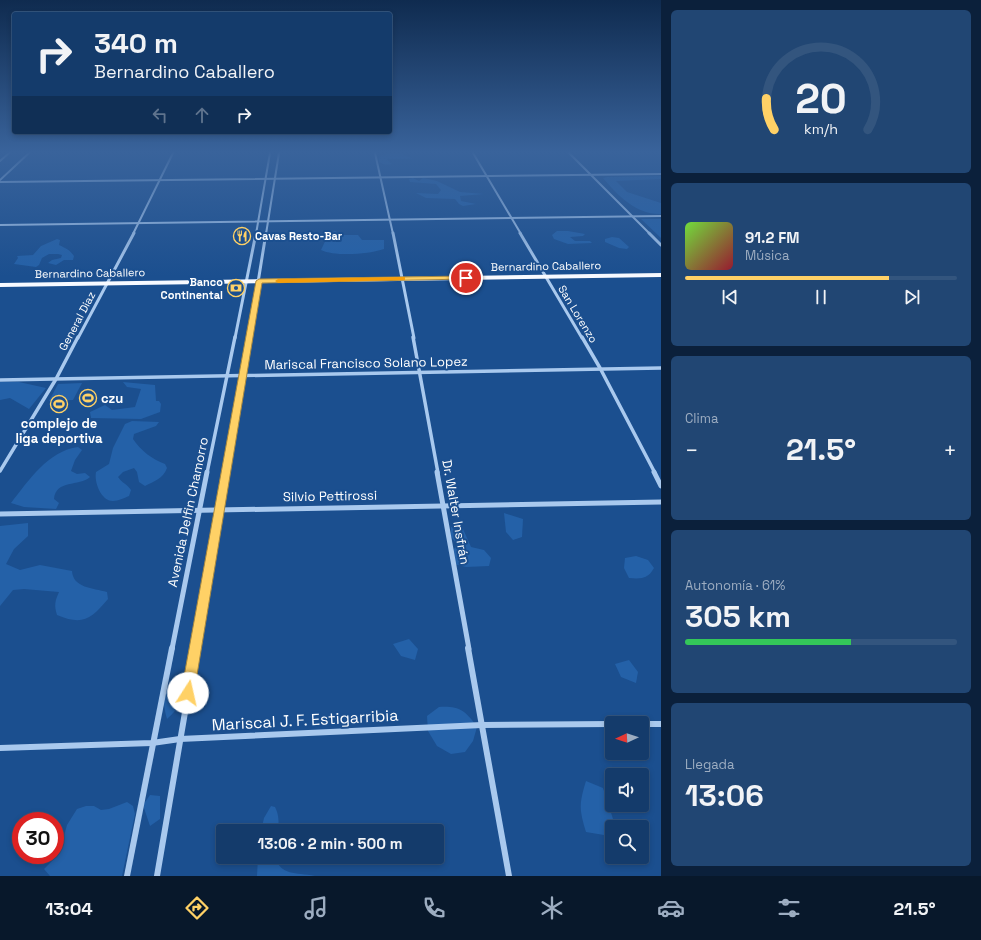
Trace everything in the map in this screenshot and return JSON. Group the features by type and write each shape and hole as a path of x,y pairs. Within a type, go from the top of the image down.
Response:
{"highway":[{"name":"Bernardino Caballero","path":"0,285 661,275"}],"street":[{"name":"General Diaz","path":"0,471 56,379 153,194"},
{"name":"Avenida Delfin Chamorro","path":"127,876 199,510 247,282 262,194"},
{"path":"157,876 259,281 272,194"},
{"name":"Dr. Walter Insfrán","path":"384,194 403,279 418,372 509,876"},
{"name":"San Lorenzo","path":"497,194 600,368 661,486"},
{"path":"609,194 661,245"},
{"path":"0,225 661,216"},
{"name":"Mariscal Francisco Solano Lopez","path":"0,380 661,368"},
{"name":"Silvio Pettirossi","path":"0,514 661,502"},
{"name":"Mariscal J. F. Estigarribia","path":"0,748 152,743 180,739 482,726 605,724"},
{"path":"649,724 661,724"}],"shaded area":[{"path":"418,194 484,194 460,196 461,201 476,204 463,206 455,199 426,198"},
{"path":"618,194 633,194 661,203 661,214 636,208"},
{"path":"641,219 661,219 661,238"},
{"path":"335,231 343,235 358,235 362,240 384,240 384,249 352,254 335,254 321,250 329,233"},
{"path":"557,231 585,234 583,236 570,237 575,241 590,241 592,243 568,244 554,239 552,235"},
{"path":"612,237 619,238 629,247 627,249 619,248 605,242 605,239"},
{"path":"57,239 60,240 59,245 68,249 74,256 73,260 64,260 56,265 48,263 52,260 61,258 62,255 49,254 42,258 39,265 36,267 14,264 18,258 17,256 33,255 41,246"},
{"path":"0,382 19,382 46,388 29,409 10,398 0,400"},
{"path":"123,382 155,385 156,401 159,401 161,404 160,412 141,419 91,418 90,412 105,405 112,410 135,407 141,389 127,387"},
{"path":"82,383 73,400 49,401 58,384"},
{"path":"132,421 159,422 156,426 134,434 133,439 143,451 165,464 167,468 161,477 145,486 139,482 137,472 134,468 123,472 118,477 131,490 129,496 113,501 109,500 105,498 97,486 96,472 109,464 113,448 125,424"},
{"path":"78,447 82,450 75,460 71,471 77,474 85,473 90,477 80,482 63,486 59,489 54,499 59,503 56,509 24,507 11,503 32,476 48,460 57,454"},
{"path":"504,513 523,519 522,537 513,540 506,532"},
{"path":"28,523 28,536 14,549 6,564 20,570 40,565 72,571 73,577 80,584 107,592 108,599 91,616 86,619 74,620 57,615 55,603 59,592 24,589 13,590 0,606 0,526"},
{"path":"451,527 463,529 471,547 484,550 491,558 489,566 466,567 454,564 450,554 457,545 451,536"},
{"path":"636,556 648,560 654,568 652,572 644,578 629,578 624,568 625,558"},
{"path":"409,639 418,649 415,660 401,656 393,644"},
{"path":"629,660 638,672 636,683 621,677 615,664"},
{"path":"172,679 185,683 180,703 167,719 164,707 164,698"},
{"path":"439,707 452,707 461,710 477,727 473,741 465,752 451,754 437,746 428,731 427,716"},
{"path":"586,781 603,788 605,794 605,812 611,812 613,820 605,820 604,835 586,832 581,812 582,795"},
{"path":"150,795 160,796 160,819 150,826 143,805"},
{"path":"127,802 133,806 135,814 122,876 50,876 44,869 49,864 64,864 64,836 67,825 77,809 86,806 94,806 101,810 109,809"},
{"path":"271,806 275,807 279,824 263,824 264,818"},
{"path":"258,864 279,864 285,870 290,872 315,876 257,876"}],"slow traffic":[{"path":"278,281 403,279"}],"place":[{"name":"Cavas Resto-Bar","path":"242,236"},
{"name":"Banco Continental","path":"236,288"},
{"name":"czu","path":"88,398"},
{"name":"complejo de liga deportiva","path":"59,404"}],"route":[{"path":"188,693 259,281 466,278"}]}
